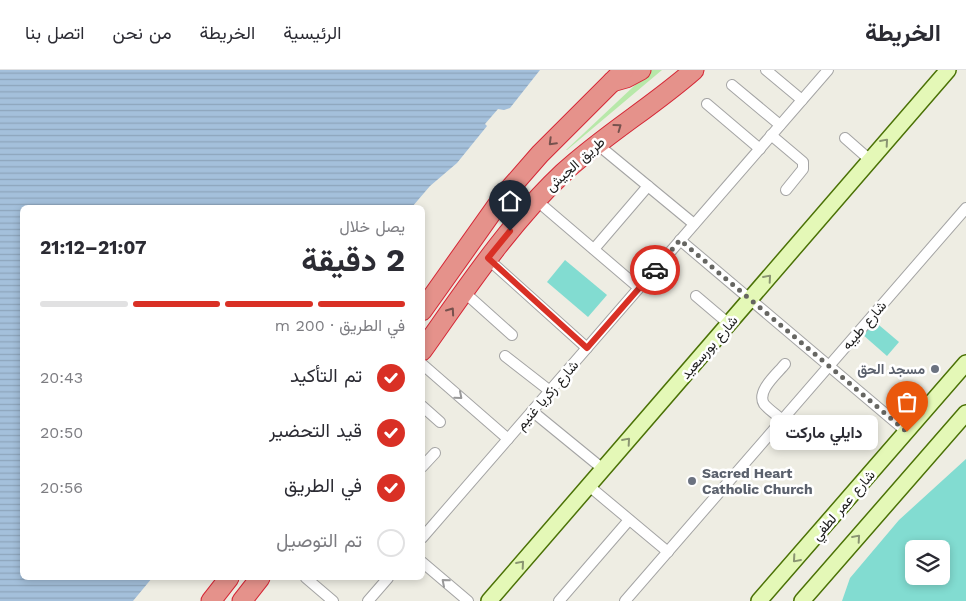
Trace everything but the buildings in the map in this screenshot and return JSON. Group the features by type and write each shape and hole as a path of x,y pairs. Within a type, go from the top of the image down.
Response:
{"highway":[{"path":"617,76 626,78 641,70"},
{"path":"659,98 665,83 674,70"},
{"name":"طريق الجيش","path":"425,347 488,258 536,200 597,144 694,70"},
{"name":"طريق الجيش","path":"425,307 505,194 540,154 617,76"},
{"path":"211,601 227,580"},
{"path":"242,601 258,580"}],"main road":[{"name":"شارع بورسعيد","path":"490,601 948,70"},
{"name":"شارع عمر لطفي","path":"759,601 966,363"},
{"path":"802,601 966,413"}],"street":[{"path":"766,70 802,100"},
{"name":"شارع زكريا غنيم","path":"425,535 828,70"},
{"path":"732,86 780,125"},
{"path":"707,104 760,149"},
{"path":"771,135 803,162 803,169 786,190"},
{"path":"845,138 870,160"},
{"path":"597,144 694,224"},
{"path":"594,249 648,186"},
{"path":"536,200 639,288"},
{"name":"شارع طيبه","path":"625,601 966,208"},
{"path":"680,240 907,432"},
{"path":"488,258 587,348"},
{"path":"464,292 512,334"},
{"path":"696,296 729,324"},
{"path":"506,356 550,390"},
{"path":"782,420 765,404 762,398 763,391 785,364"},
{"path":"425,367 508,439"},
{"path":"425,409 440,422"},
{"path":"532,412 603,469"},
{"path":"425,464 435,453"},
{"path":"589,486 668,552"},
{"path":"559,601 629,520"},
{"path":"425,565 468,601"},
{"path":"308,580 333,601"},
{"path":"368,601 386,580"}],"green space":[{"path":"651,70 662,70 566,150"}],"shaded area":[{"path":"0,70 540,70 510,108 498,109 485,124 487,126 457,163 430,186 414,205 20,205 20,580 150,580 133,601 0,601"},
{"path":"565,260 607,295 588,317 547,282"},
{"path":"873,320 899,342 887,356 862,334"},
{"path":"966,459 966,601 842,601 850,578 899,520"}],"way so far":[{"path":"655,270 680,240 907,432"}],"place":[{"name":"مسجد الحق","path":"935,369"},
{"name":"دايلي ماركت","path":"907,432"},
{"name":"Sacred Heart Catholic Church","path":"692,481"}],"route":[{"path":"510,231 488,258 587,348 655,270"}]}
